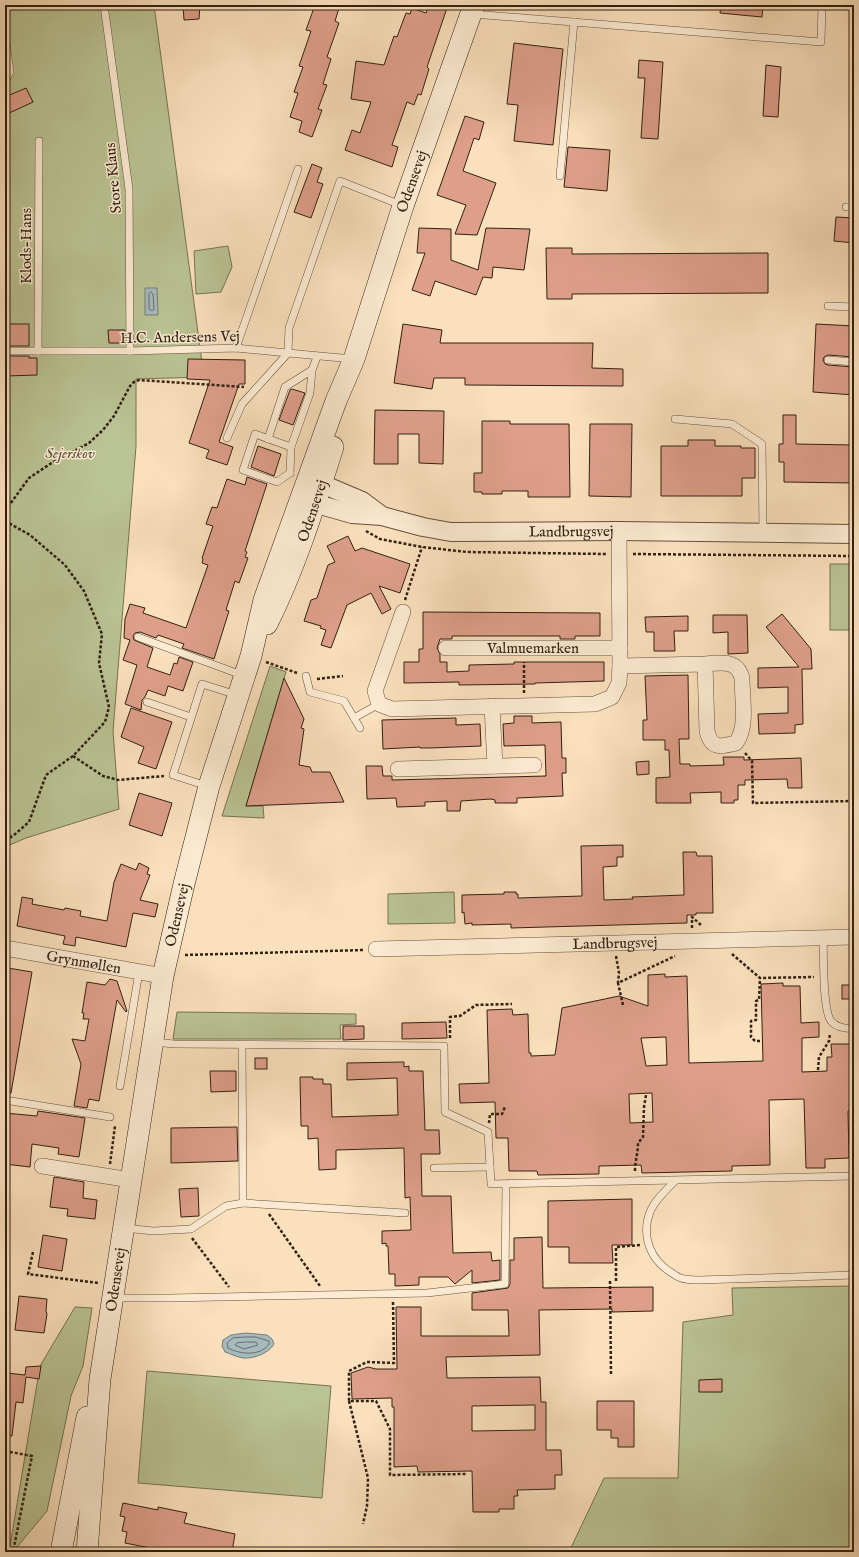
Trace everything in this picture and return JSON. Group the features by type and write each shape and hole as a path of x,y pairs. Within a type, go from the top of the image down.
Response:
{"main road":[{"name":"Odensevej","path":"87,1552 100,1379 163,976 184,884 210,786 248,666 284,590 305,485 336,401 354,359 403,206 472,10"},
{"name":"Odensevej","path":"61,1552 87,1417 100,1379"},
{"path":"75,1552 83,1487 78,1459"}],"street":[{"name":"Landbrugsvej","path":"305,485 352,514 382,516 423,527 451,532 619,531 854,534"},
{"path":"403,612 375,691 379,704 392,709 595,704 612,696 619,683 619,531"},
{"name":"Valmuemarken","path":"446,648 620,648"},
{"path":"620,666 726,663 734,665 740,670 742,678 743,728 740,738 736,744 718,746 712,743 709,738 707,731 705,664"},
{"path":"492,706 495,766"},
{"path":"398,769 534,765"},
{"name":"Landbrugsvej","path":"376,949 854,937"},
{"name":"Grynmøllen","path":"5,948 163,976"},
{"path":"42,1166 131,1180"}],"lane":[{"name":"Store Klaus","path":"104,5 129,189 130,351"},
{"path":"472,10 574,22 821,42 822,5"},
{"path":"560,176 574,22"},
{"path":"5,36 10,72 5,81"},
{"name":"Klods-Hans","path":"38,351 39,141"},
{"path":"236,348 298,170"},
{"path":"227,438 242,404 288,353 289,328 340,181 403,206"},
{"path":"846,207 854,207"},
{"path":"828,306 854,307"},
{"name":"H.C. Andersens Vej","path":"5,351 130,351 236,348 317,357 354,359"},
{"path":"291,447 255,434 243,470 277,482 305,485 291,447 310,393 312,370 317,357"},
{"path":"828,360 854,362"},
{"path":"268,439 285,387 312,370"},
{"path":"674,419 732,424 762,444 763,533"},
{"path":"138,637 248,666"},
{"path":"306,676 310,692 344,701 360,728"},
{"path":"210,786 173,775 191,717 202,684 238,696"},
{"path":"147,702 191,717"},
{"path":"354,718 379,704"},
{"path":"823,938 826,1008 831,1021 842,1028 854,1029"},
{"path":"120,1086 139,972"},
{"path":"153,1042 444,1046 445,1112 488,1132 491,1184 854,1176"},
{"path":"242,1044 243,1203"},
{"path":"5,1100 110,1117"},
{"path":"434,1168 490,1167"},
{"path":"675,1181 654,1203 650,1212 646,1230 648,1244 653,1255 665,1269 686,1280 854,1275"},
{"path":"113,1291 169,1298 237,1297 427,1293 505,1284 506,1184"},
{"path":"124,1228 153,1231 191,1229 226,1206 243,1203 405,1213"}],"path":[{"path":"5,511 29,478 50,464 89,443 103,430 114,416 130,386 134,382 139,380 250,388"},
{"path":"5,521 30,535 65,565 84,591 102,634 99,663 109,707 105,722 73,756 46,775 29,822 14,835 5,840"},
{"path":"364,529 380,539 422,547 467,552 854,556"},
{"path":"403,612 403,606 422,547"},
{"path":"524,648 524,706"},
{"path":"736,744 752,761 753,803 854,801"},
{"path":"73,756 103,776 118,780 173,775"},
{"path":"618,983 692,948 692,917 760,978 825,977"},
{"path":"614,943 619,973 618,983 624,1005"},
{"path":"168,956 376,949"},
{"path":"760,978 759,1000 756,1001 756,1020 751,1021 751,1037 755,1041 760,1041"},
{"path":"444,1046 450,1038 450,1017 460,1016 476,1005 512,1004"},
{"path":"818,1070 819,1057 829,1040 831,1021"},
{"path":"635,1181 635,1158 638,1152 638,1143 643,1137 646,1095"},
{"path":"488,1132 490,1114 502,1114 506,1107"},
{"path":"108,1176 116,1118 110,1117"},
{"path":"243,1203 266,1209 327,1295"},
{"path":"186,1230 237,1297"},
{"path":"616,1281 616,1247 648,1244"},
{"path":"33,1252 28,1274 113,1291"},
{"path":"610,1281 611,1376"},
{"path":"363,1524 367,1506 368,1478 349,1401 348,1371 367,1362 394,1363 393,1294"},
{"path":"349,1401 376,1401 390,1429 390,1475 466,1474"},
{"path":"5,1451 32,1456 13,1552"}],"green space":[{"name":"Sejerskov","path":"5,5 154,5 204,377 136,379 136,446 113,731 119,809 26,838 5,847"},
{"path":"228,246 232,267 221,292 196,294 194,251"},
{"path":"830,564 854,564 854,630 830,630"},
{"path":"270,666 286,672 246,806 263,806 264,818 222,816"},
{"path":"454,892 455,923 388,924 388,894"},
{"path":"177,1012 356,1014 356,1024 340,1025 341,1039 173,1039"},
{"path":"854,1286 854,1552 569,1552 604,1478 678,1478 683,1322 733,1315 732,1288"},
{"path":"75,1307 92,1308 83,1366 71,1396 47,1511 13,1552 9,1552 40,1366"},
{"path":"147,1371 331,1386 322,1498 138,1483"}],"water":[{"path":"145,288 157,288 158,315 145,315"},
{"path":"246,1333 267,1335 272,1339 274,1344 265,1353 252,1358 243,1358 225,1352 222,1346 223,1340 231,1335"}],"building":[{"path":"183,5 200,5 199,19 184,20"},
{"path":"315,5 340,5 335,21 339,23 327,57 331,59 323,84 327,85 318,109 322,110 312,137 299,132 302,121 290,117 298,93 294,92 303,67 299,66 311,31 306,30"},
{"path":"429,5 448,5 427,67 429,69 421,95 418,94 414,105 407,102 392,145 398,147 392,167 345,150 352,130 360,133 371,102 351,99 356,61 384,65 394,36 397,37 406,13 410,14 412,8 426,13"},
{"path":"721,5 763,5 762,17 720,13"},
{"path":"514,43 563,49 553,145 514,141 518,105 507,104"},
{"path":"639,60 663,62 658,139 641,138 645,78 638,78"},
{"path":"766,65 781,67 778,117 763,116"},
{"path":"26,88 33,102 5,115 5,97"},
{"path":"465,116 484,122 479,140 474,138 463,171 496,183 477,235 455,234 466,205 437,195"},
{"path":"568,147 610,150 607,191 564,187"},
{"path":"312,164 322,168 317,182 323,184 311,218 294,212"},
{"path":"836,217 854,218 854,243 834,241"},
{"path":"419,228 451,229 451,260 478,270 486,228 530,229 524,270 493,267 492,278 483,277 476,295 435,281 430,296 412,290 425,253 417,253"},
{"path":"546,248 572,248 572,254 768,253 768,293 572,294 572,299 547,299"},
{"path":"5,324 29,324 29,346 5,346"},
{"path":"403,324 442,330 440,343 593,343 592,368 623,369 623,386 465,385 465,378 434,378 432,389 394,383"},
{"path":"816,324 854,326 854,357 828,355 824,357 823,360 825,364 828,365 854,367 854,395 813,392"},
{"path":"108,330 125,330 125,343 109,343"},
{"path":"5,356 29,356 29,358 37,358 37,375 5,376"},
{"path":"188,359 245,360 245,384 239,384 219,442 233,447 227,465 206,458 209,450 189,443 210,380 187,379"},
{"path":"292,389 305,393 293,425 279,420 290,390"},
{"path":"375,410 444,411 443,464 419,463 419,434 398,434 398,464 374,464"},
{"path":"783,415 796,415 796,444 854,445 854,483 784,482 784,462 779,462 779,444 783,444"},
{"path":"482,421 510,421 510,424 569,424 570,497 528,497 528,491 502,491 502,494 482,494 482,492 474,492 474,473 482,473"},
{"path":"590,424 632,424 631,497 589,496"},
{"path":"688,440 715,440 715,446 741,446 741,448 755,448 755,478 742,478 742,496 661,496 661,446 688,446"},
{"path":"258,446 281,454 274,476 251,467"},
{"path":"247,477 267,484 245,551 247,552 245,557 248,558 239,583 235,581 226,610 229,611 214,659 182,648 184,644 158,635 156,638 140,632 135,633 133,636 134,640 153,648 147,667 170,675 174,663 177,664 179,657 193,662 183,691 168,686 165,696 148,690 142,700 141,710 125,704 137,665 123,660 130,640 124,638 125,619 130,604 145,608 143,613 186,628 208,565 202,563 202,558 213,526 206,524 212,507 217,508 227,479 245,485"},
{"path":"348,536 355,551 362,548 410,564 400,593 379,586 391,609 382,614 371,593 347,605 331,648 321,645 326,630 320,628 321,626 304,621 311,600 317,598 328,565 335,562 327,546"},
{"path":"423,612 600,613 600,636 575,636 575,639 560,639 560,636 452,636 452,639 440,639 437,648 440,654 440,662 447,662 447,672 469,671 469,665 514,664 514,662 604,662 604,681 459,685 459,682 404,683 404,662 419,662 419,649 423,649"},
{"path":"782,614 811,649 812,669 802,669 803,724 795,725 795,733 759,734 758,714 788,713 788,687 758,688 758,668 799,667 766,627"},
{"path":"713,615 747,615 748,653 728,654 728,632 713,633"},
{"path":"688,616 688,631 674,631 675,651 654,651 654,632 646,632 645,617"},
{"path":"688,675 689,739 679,739 680,764 690,764 690,766 724,765 723,757 744,757 744,760 801,758 802,788 788,788 787,779 745,780 745,785 738,785 738,800 734,800 734,803 721,803 721,792 690,793 691,803 656,803 656,778 670,777 669,750 665,750 665,740 643,740 643,720 647,720 645,676"},
{"path":"284,678 304,719 301,728 304,729 299,765 310,767 312,772 330,772 344,802 246,806"},
{"path":"131,708 172,722 156,769 138,763 144,747 121,737"},
{"path":"514,716 532,716 532,723 561,722 562,758 566,758 566,773 562,773 563,796 517,798 517,803 495,803 495,800 491,799 461,801 460,811 447,811 447,801 425,802 425,806 397,807 396,798 367,799 366,766 382,766 383,776 392,776 392,780 546,776 545,745 504,746 503,724 514,723"},
{"path":"456,718 456,725 480,724 481,746 383,749 382,720"},
{"path":"649,761 649,774 637,775 636,762"},
{"path":"139,793 172,803 162,836 129,825"},
{"path":"623,845 623,857 617,857 617,866 603,867 604,900 633,899 632,897 684,895 683,852 696,852 697,856 712,856 713,913 696,913 696,915 687,915 687,923 511,928 511,924 465,924 464,912 462,913 462,895 504,894 504,892 516,892 516,894 518,894 518,898 582,896 581,846"},
{"path":"139,863 149,868 147,874 150,875 140,900 158,904 155,917 133,913 126,947 76,937 75,946 63,944 65,936 17,926 22,897 33,899 32,904 64,910 65,908 81,911 80,916 107,921 114,882 121,864 136,870"},
{"path":"8,968 32,972 11,1093 5,1093 5,986"},
{"path":"665,974 665,977 687,976 689,1063 763,1061 761,984 783,983 783,986 800,986 801,1023 819,1022 819,1037 802,1038 802,1072 827,1071 827,1057 832,1057 831,1044 854,1044 854,1111 848,1111 849,1158 825,1159 825,1168 806,1168 804,1099 769,1100 770,1165 732,1166 732,1171 642,1173 641,1165 599,1166 599,1174 538,1175 537,1171 509,1171 508,1138 496,1138 495,1102 460,1103 459,1084 489,1083 487,1010 512,1009 513,1015 528,1014 529,1053 531,1053 531,1056 555,1055 562,1008 619,996 648,1006 648,975","holes":["666,1037 667,1065 646,1066 641,1038","652,1093 653,1122 630,1123 629,1094"]},
{"path":"110,979 117,981 127,1011 126,1012 117,1000 99,1101 89,1099 87,1108 74,1106 81,1064 72,1039 85,1041 89,1019 83,1019 84,1013 82,1013 87,982 105,985"},
{"path":"842,985 854,985 854,999 842,999"},
{"path":"446,1022 447,1038 402,1039 402,1023"},
{"path":"343,1026 364,1026 364,1039 343,1040"},
{"path":"255,1058 267,1058 267,1069 255,1069"},
{"path":"404,1062 404,1067 409,1066 409,1071 423,1071 425,1130 439,1130 440,1154 421,1154 422,1196 451,1196 453,1253 491,1252 492,1261 500,1260 500,1280 472,1283 472,1270 455,1284 448,1277 419,1277 419,1285 395,1286 395,1274 389,1274 388,1246 386,1246 386,1243 382,1244 382,1231 411,1230 410,1197 405,1198 404,1148 336,1150 336,1169 319,1170 318,1138 308,1139 308,1126 301,1126 300,1077 323,1079 323,1084 331,1084 332,1117 398,1115 397,1078 347,1080 347,1063"},
{"path":"210,1071 236,1071 236,1091 211,1092"},
{"path":"38,1111 85,1118 79,1157 58,1154 59,1148 32,1144 30,1167 5,1164 5,1113 37,1116"},
{"path":"237,1127 238,1161 171,1163 171,1128"},
{"path":"54,1177 84,1182 83,1198 97,1200 95,1219 67,1216 68,1209 50,1207"},
{"path":"198,1188 199,1216 181,1217 179,1189"},
{"path":"632,1199 632,1245 612,1245 613,1263 569,1263 569,1247 548,1247 548,1201"},
{"path":"43,1235 67,1239 62,1271 38,1267"},
{"path":"542,1237 543,1288 653,1287 653,1311 612,1312 612,1309 539,1310 540,1355 446,1357 447,1378 540,1377 541,1402 546,1402 546,1450 561,1450 562,1475 555,1475 555,1489 517,1490 518,1496 514,1496 514,1509 499,1509 499,1512 473,1512 472,1471 418,1472 417,1466 394,1467 394,1407 392,1407 392,1398 352,1399 351,1373 368,1367 376,1369 397,1369 396,1307 421,1307 421,1336 509,1336 508,1310 472,1310 472,1293 508,1288 510,1284 510,1260 514,1260 514,1238","holes":["535,1405 535,1430 472,1431 472,1406"]},
{"path":"19,1296 47,1299 47,1314 44,1333 15,1330"},
{"path":"41,1366 39,1379 26,1377 23,1403 16,1402 12,1436 5,1436 5,1377 7,1377 7,1373 25,1375 26,1367"},
{"path":"722,1379 722,1392 699,1392 699,1380"},
{"path":"597,1401 634,1401 634,1447 618,1447 618,1438 611,1438 611,1430 597,1430"},
{"path":"123,1503 158,1510 158,1507 187,1513 184,1523 235,1534 232,1552 149,1552 150,1548 125,1543 127,1532 122,1531 125,1517 120,1516"}]}
